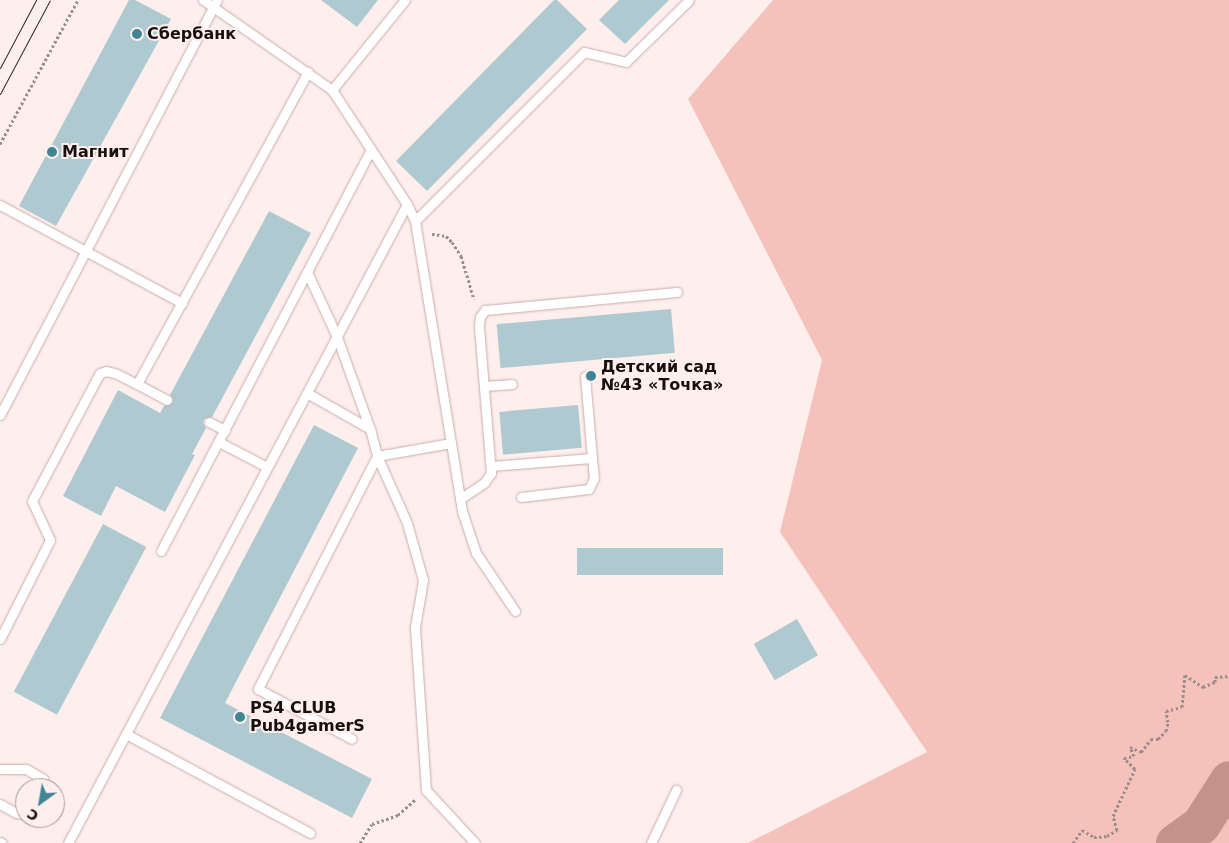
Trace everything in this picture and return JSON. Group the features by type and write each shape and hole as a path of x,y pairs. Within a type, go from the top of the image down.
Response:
{"lane":[{"path":"203,0 215,3 332,90 407,204 415,222 418,236 460,499 476,553 515,611"},
{"path":"332,90 405,0"},
{"path":"415,222 584,52 626,62 689,0"},
{"path":"0,415 215,3"},
{"path":"137,384 308,72"},
{"path":"161,551 371,150"},
{"path":"68,843 407,204"},
{"path":"0,205 182,303"},
{"path":"307,272 337,337 370,429 377,456 407,523 423,580 415,627 426,790 475,843"},
{"path":"460,499 488,479 491,466 479,326 480,317 485,310 677,292"},
{"path":"0,639 50,540 32,501 100,373 106,371 115,373 167,400"},
{"path":"521,496 589,489 594,478 585,376"},
{"path":"484,386 512,384"},
{"path":"307,393 370,429"},
{"path":"209,422 225,430"},
{"path":"218,442 267,468"},
{"path":"377,456 451,443"},
{"path":"352,740 258,689 377,456"},
{"path":"491,466 592,458"},
{"path":"126,734 310,833"},
{"path":"0,769 26,769 43,778"},
{"path":"651,843 676,790"},
{"path":"0,804 15,812"}],"path":[{"path":"0,144 78,0"},
{"path":"418,236 438,234 446,236 452,242 461,256 475,300 485,310"},
{"path":"1073,843 1082,830 1094,837 1107,836 1117,830 1113,816 1135,770 1124,758 1134,756 1130,747 1141,752 1151,740 1158,739 1166,731 1166,712 1182,707 1185,676 1203,687 1215,682 1215,677 1229,676"},
{"path":"360,843 372,824 398,815 426,790"}],"shaded area":[{"path":"773,0 1229,0 1229,843 748,843 927,752 780,532 822,360 688,99"}],"building":[{"path":"129,0 135,0 171,19 56,226 19,206"},
{"path":"321,0 378,0 357,27"},
{"path":"554,0 557,0 587,29 427,191 396,161"},
{"path":"619,0 669,0 625,44 599,20"},
{"path":"269,211 311,233 212,417 204,419 203,423 206,428 192,454 195,455 165,512 116,486 101,516 63,496 118,390 160,413 164,406 172,403 173,399 170,395"},
{"path":"671,309 675,353 501,368 497,324"},
{"path":"578,405 582,448 503,455 499,412"},
{"path":"314,425 358,448 225,703 372,779 352,818 160,718"},
{"path":"103,524 146,547 57,715 14,692"},
{"path":"577,548 723,548 723,575 577,575"},
{"path":"797,619 818,655 775,680 754,644"}],"waterway":[{"path":"1175,843 1201,824 1229,780"}],"tram line":[{"path":"0,68 36,0"},
{"path":"0,94 50,0"}],"place":[{"name":"Сбербанк","path":"137,34"},
{"name":"Магнит","path":"52,152"},
{"name":"Детский сад №43 «Точка»","path":"591,376"},
{"name":"PS4 CLUB Pub4gamerS","path":"240,717"}]}
